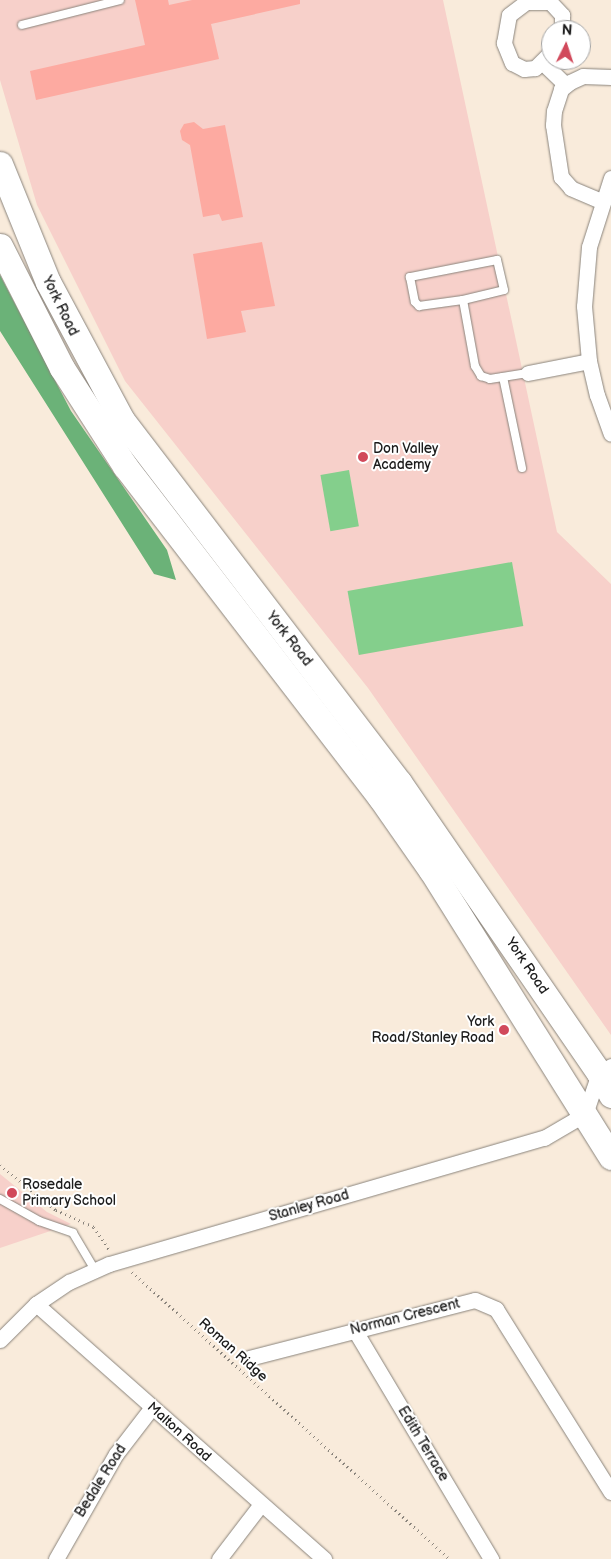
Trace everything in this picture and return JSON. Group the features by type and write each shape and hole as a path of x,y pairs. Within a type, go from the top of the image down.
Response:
{"highway":[{"name":"York Road","path":"0,164 48,282 122,420 400,782 605,1069 611,1095"},
{"name":"York Road","path":"0,246 62,368 125,466 380,797 436,879 611,1157"}],"street":[{"path":"541,62 535,68 524,69 512,63 504,43 509,15 526,2 550,2 562,15 562,20"},
{"path":"556,70 566,85"},
{"path":"601,202 571,188 561,177 553,125 557,97 566,85 583,76 611,77"},
{"path":"611,178 601,202 589,248 585,283 589,361 597,396 611,434"},
{"path":"528,373 589,361"},
{"path":"585,1114 605,1069"},
{"name":"Stanley Road","path":"0,1340 36,1304 69,1282 119,1260 490,1156 544,1138 585,1114"},
{"name":"Norman Crescent","path":"249,1358 354,1329 475,1300 496,1309 611,1492"},
{"name":"Malton Road","path":"36,1304 324,1559"},
{"name":"Edith Terrace","path":"354,1329 491,1559"},
{"name":"Bedale Road","path":"56,1559 116,1454 152,1407"},
{"path":"219,1559 261,1504"}],"lane":[{"path":"22,25 120,0"},
{"path":"497,260 504,290 463,300 419,306 415,302 410,277 497,260"},
{"path":"463,300 475,366 481,376 490,379 528,373"},
{"path":"503,377 522,468"},
{"path":"0,1199 39,1221 73,1232 95,1270"}],"path":[{"name":"Roman Ridge","path":"0,1165 56,1210 94,1227 119,1260 450,1559"}],"shaded area":[{"name":"Don Valley Academy","path":"0,0 443,0 557,532 611,584 611,1035 368,688 125,381 37,205 0,80"},
{"name":"Rosedale Primary School","path":"0,1174 47,1212 71,1224 0,1248"}],"green space":[{"path":"0,275 71,411 167,550 176,580 154,574 0,331"},
{"path":"349,470 359,526 330,531 320,475"},
{"path":"512,562 523,626 359,655 348,591"}],"building":[{"path":"135,0 168,0 169,5 192,0 300,0 300,4 211,24 219,59 36,100 30,71 145,45"},
{"path":"194,122 203,129 225,125 243,217 222,221 219,214 203,217 190,145 182,140 180,131 184,124"},
{"path":"262,242 275,306 241,311 246,332 207,339 193,254"}],"place":[{"name":"Don Valley Academy","path":"363,457"},
{"name":"York Road/Stanley Road","path":"504,1030"},
{"name":"Rosedale Primary School","path":"12,1193"}]}
